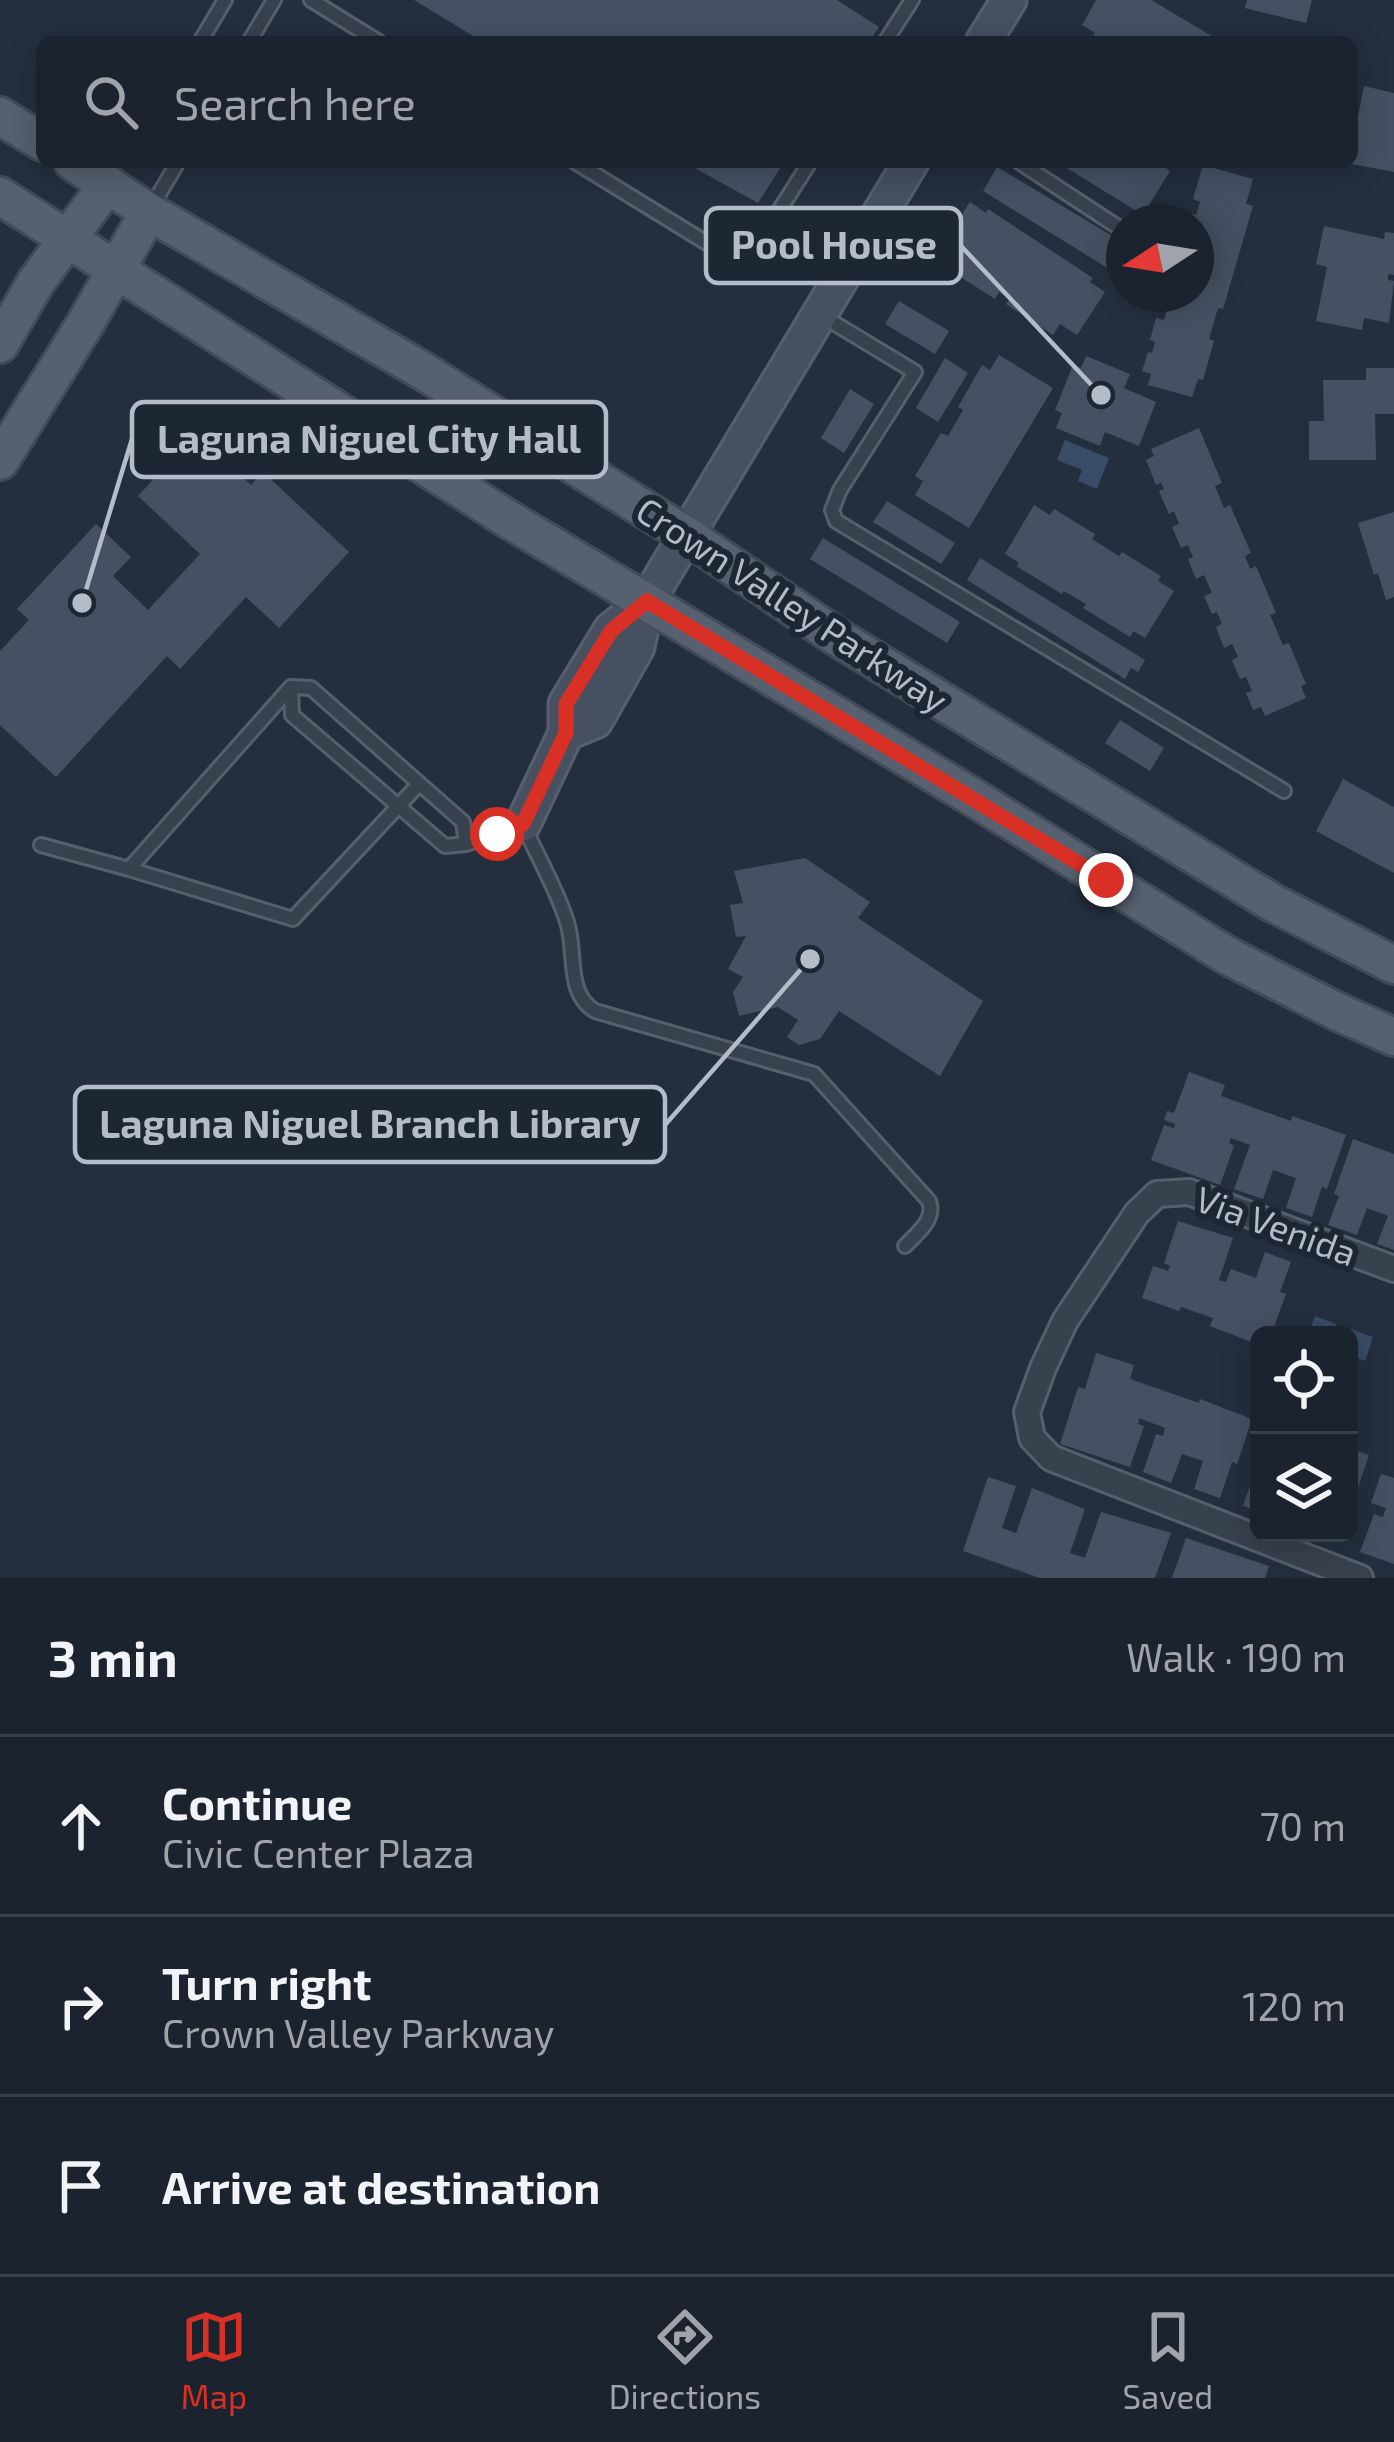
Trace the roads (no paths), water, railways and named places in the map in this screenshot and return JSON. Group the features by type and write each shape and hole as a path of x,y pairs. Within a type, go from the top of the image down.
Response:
{"main road":[{"path":"0,116 36,138"},
{"name":"Crown Valley Parkway","path":"88,168 112,178 148,212 423,371 686,535 840,639 1273,903 1394,965"},
{"path":"0,344 36,282 112,178"},
{"name":"Crown Valley Parkway","path":"0,196 508,519 1228,956 1394,1036"},
{"path":"0,460 148,212"}],"street":[{"path":"987,36 1007,1"},
{"path":"523,824 566,733 595,721 637,647 647,601 907,168"},
{"name":"Via Venida","path":"1360,1578 1051,1458 1032,1438 1027,1412 1065,1321 1137,1214 1157,1194 1189,1192 1394,1269"}],"lane":[{"path":"204,36 225,0"},
{"path":"253,36 274,0"},
{"path":"310,0 370,36"},
{"path":"890,36 912,0"},
{"path":"148,212 174,168"},
{"path":"585,168 745,266 806,168"},
{"path":"1028,168 1106,219"},
{"path":"819,314 915,372 840,490 832,510 836,521 1284,790"},
{"path":"291,687 311,688 464,822 466,844"},
{"path":"291,687 292,716 445,846 466,844 523,824 568,924 577,993 585,1005 814,1075 929,1201 930,1219 905,1246"},
{"path":"129,869 291,687"},
{"path":"41,845 293,919 418,784"}],"water":[{"path":"1065,440 1109,458 1097,489 1078,481 1082,470 1057,460"},
{"path":"1315,1316 1336,1324 1336,1326 1311,1326"},
{"path":"1358,1332 1373,1337 1365,1361 1358,1358"}],"place":[{"name":"Pool House","path":"1101,395"},
{"name":"Laguna Niguel City Hall","path":"82,603"},
{"name":"Laguna Niguel Branch Library","path":"810,959"}]}
